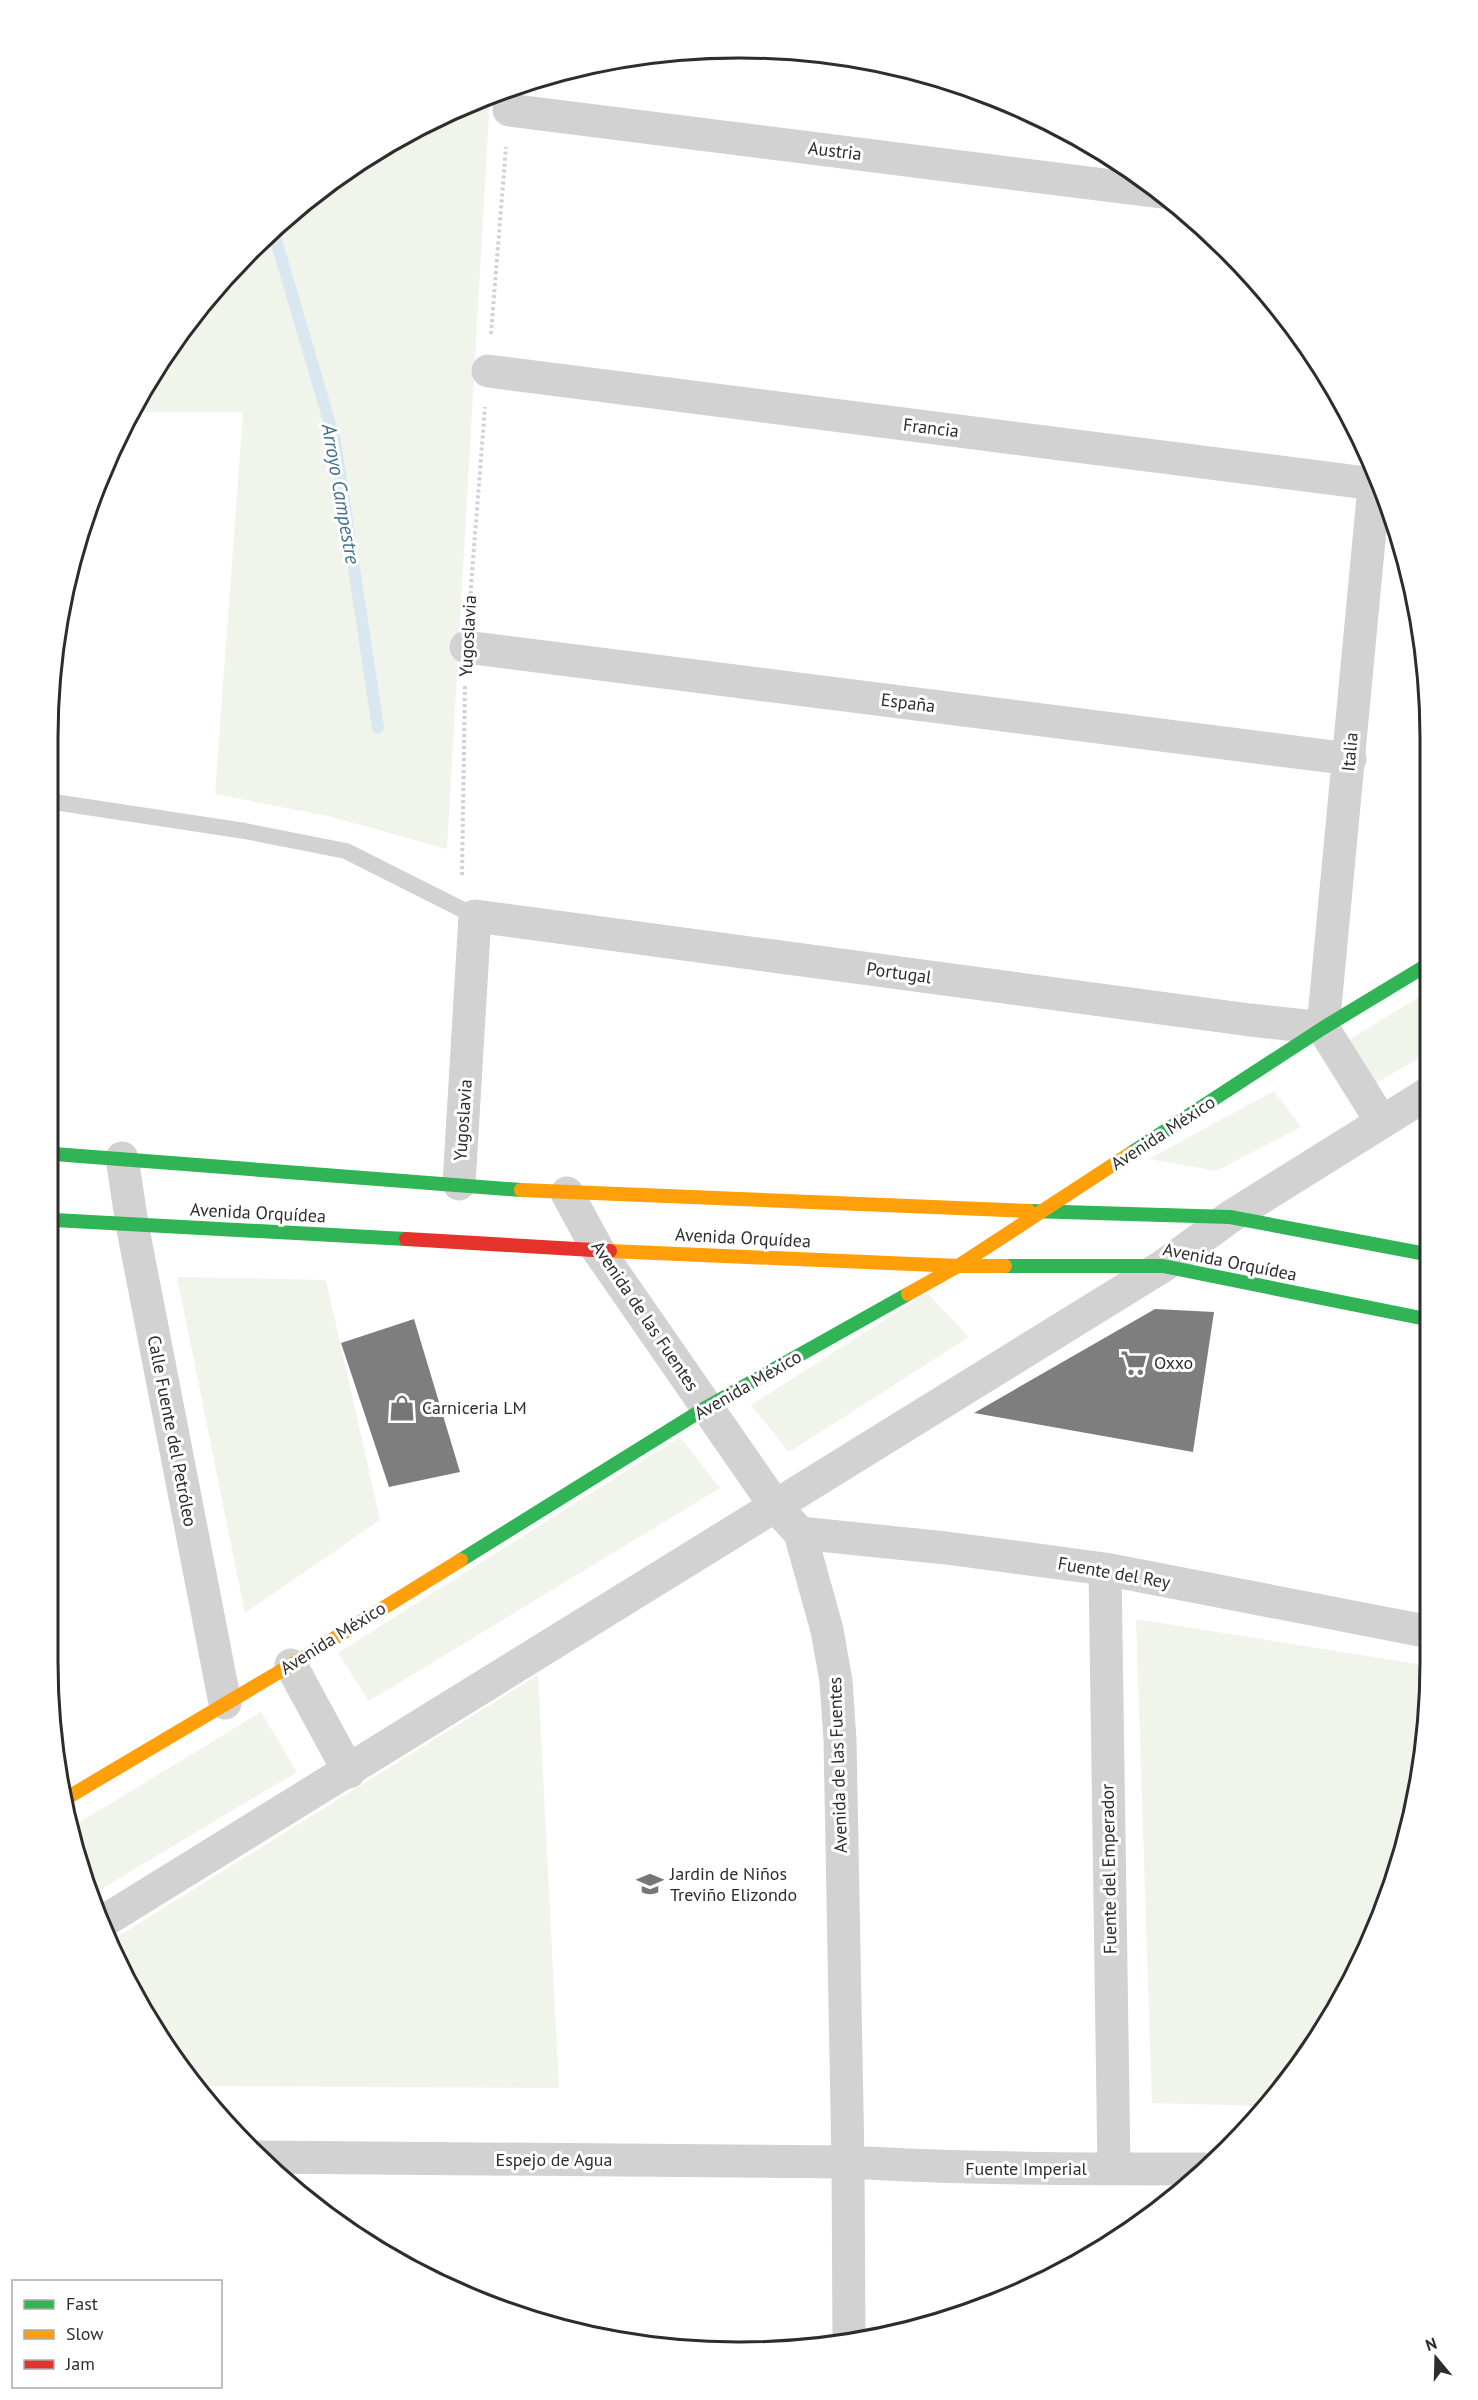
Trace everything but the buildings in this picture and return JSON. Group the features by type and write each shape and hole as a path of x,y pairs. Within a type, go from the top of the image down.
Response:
{"street":[{"name":"Austria","path":"509,110 1140,189"},
{"name":"Francia","path":"488,371 1368,479"},
{"name":"Italia","path":"1323,1028 1374,495"},
{"name":"España","path":"466,647 1350,759"},
{"name":"Portugal","path":"475,916 1323,1028"},
{"name":"Yugoslavia","path":"459,1184 475,916"},
{"name":"Avenida México","path":"72,1795 291,1665 707,1407 958,1266 1323,1028 1420,969"},
{"path":"1323,1028 1381,1121"},
{"path":"109,1918 776,1508 1163,1266 1230,1217 1420,1098"},
{"name":"Avenida Orquídea","path":"59,1154 567,1193 1230,1217 1420,1253"},
{"name":"Calle Fuente del Petróleo","path":"122,1158 132,1224 225,1703"},
{"name":"Avenida de las Fuentes","path":"567,1193 598,1250 776,1508 800,1533 826,1630 836,1681 840,1740 849,2162 849,2332"},
{"name":"Avenida Orquídea","path":"59,1220 598,1250 958,1266 1163,1266 1420,1318"},
{"name":"Fuente del Rey","path":"800,1533 946,1548 1105,1569 1420,1630"},
{"name":"Fuente del Emperador","path":"1105,1569 1114,2169"},
{"path":"291,1665 349,1772"},
{"name":"Espejo de Agua","path":"274,2157 849,2162"},
{"name":"Fuente Imperial","path":"849,2162 945,2168 1192,2169"}],"lane":[{"path":"59,803 245,831 346,851 475,916"}],"path":[{"name":"Yugoslavia","path":"475,916 461,873 466,647 509,110"}],"shaded area":[{"path":"489,106 447,849 332,817 215,794 243,412 143,412 173,361 199,325 227,290 290,227 361,173 438,129"},
{"path":"1420,996 1420,1057 1368,1088 1342,1044"},
{"path":"1274,1091 1301,1127 1216,1171 1149,1159"},
{"path":"177,1277 326,1280 380,1520 245,1613"},
{"path":"927,1293 969,1337 789,1452 751,1405"},
{"path":"680,1437 720,1488 369,1701 338,1653"},
{"path":"1136,1619 1420,1664 1414,1750 1396,1837 1383,1880 1368,1921 1349,1962 1305,2039 1254,2106 1152,2103"},
{"path":"538,1675 559,2088 208,2086 173,2039 150,2001 117,1937"},
{"path":"261,1712 297,1772 99,1891 79,1823"}],"waterway":[{"name":"Arroyo Campestre","path":"276,240 335,441 378,728"}],"traffic: fast":[{"path":"1131,1153 1323,1028 1420,969"},
{"path":"59,1154 521,1190"},
{"path":"1029,1211 1230,1217 1420,1253"},
{"path":"59,1220 406,1239"},
{"path":"1005,1266 1163,1266 1420,1318"},
{"path":"461,1560 707,1407 908,1294"}],"traffic: slow":[{"path":"908,1294 958,1266 1131,1153"},
{"path":"521,1190 1029,1211"},
{"path":"610,1251 1005,1266"},
{"path":"72,1795 291,1665 461,1560"}],"traffic: jam":[{"path":"406,1239 610,1251"}],"place":[{"name":"Oxxo","path":"1134,1363"},
{"name":"Carniceria LM","path":"402,1408"},
{"name":"Jardin de Niños Treviño Elizondo","path":"650,1884"}]}
